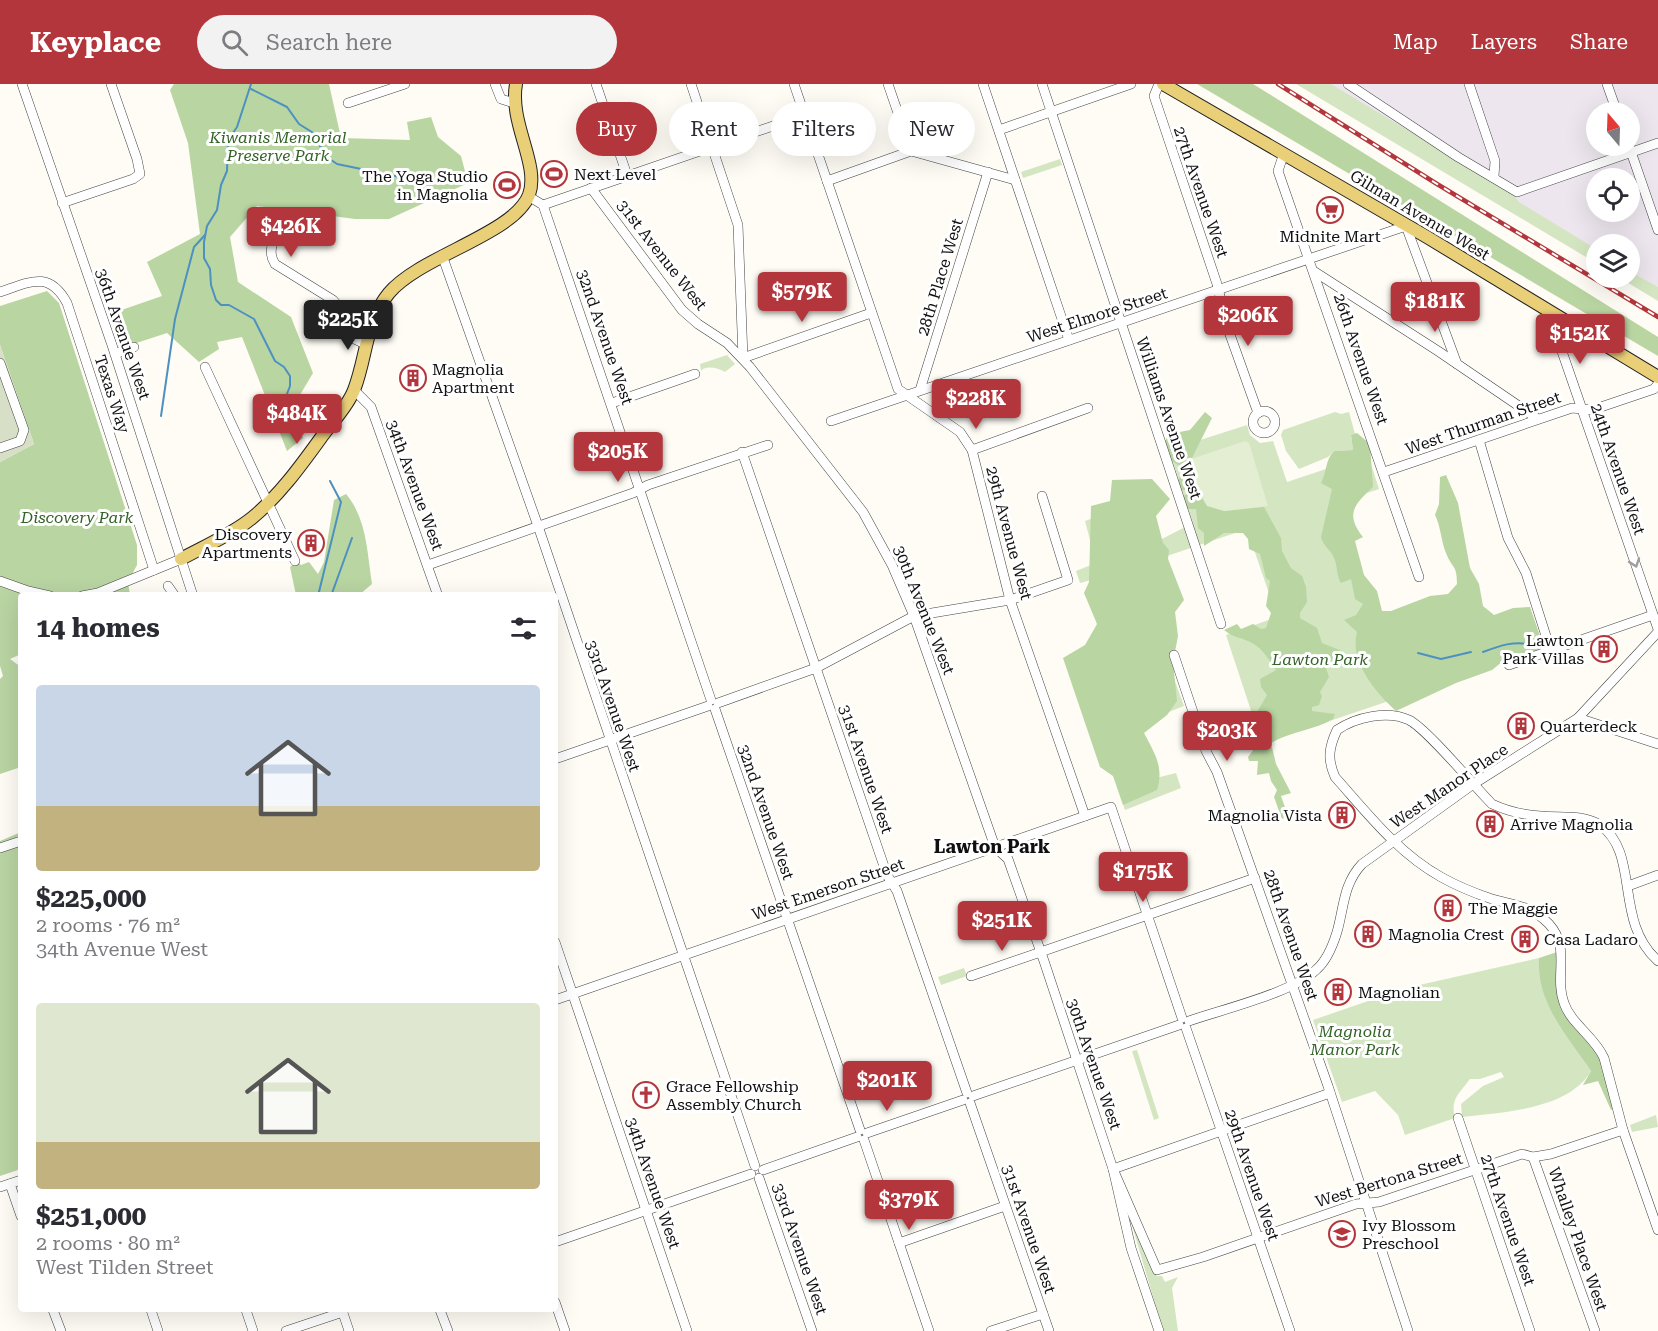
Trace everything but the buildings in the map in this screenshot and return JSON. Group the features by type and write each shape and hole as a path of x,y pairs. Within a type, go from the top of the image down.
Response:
{"main road":[{"path":"181,559 233,531 269,502 320,440 354,390 365,344 376,312 391,291 414,271 512,217 528,196 532,182 514,103 516,84"},
{"name":"Gilman Avenue West","path":"1161,84 1284,153 1658,378"}],"street":[{"name":"36th Avenue West","path":"22,84 115,354 192,592"},
{"path":"62,202 128,181 140,174 111,84"},
{"path":"348,103 391,86 405,84"},
{"path":"495,84 501,99 514,103"},
{"name":"31st Avenue West","path":"596,84 627,175"},
{"path":"691,84 697,102"},
{"name":"29th Avenue West","path":"794,84 800,102"},
{"path":"888,84 894,102"},
{"path":"983,84 1069,340"},
{"name":"Williams Avenue West","path":"1042,84 1221,624"},
{"path":"999,130 1131,84"},
{"name":"27th Avenue West","path":"1161,84 1154,96 1258,413"},
{"path":"1348,84 1458,157 1494,176 1517,192 1612,156"},
{"path":"1469,84 1495,160 1494,176"},
{"path":"1607,84 1613,102"},
{"path":"1640,147 1658,143"},
{"name":"26th Avenue West","path":"1284,153 1278,171 1315,272 1419,577"},
{"path":"528,196 543,205 683,156"},
{"path":"715,156 738,225 742,358 871,314"},
{"name":"29th Avenue West","path":"819,156 898,389 960,432 972,450 1010,600 1085,816"},
{"path":"827,181 897,156"},
{"path":"929,156 1015,180"},
{"path":"1632,156 1658,230"},
{"name":"28th Place West","path":"920,390 988,172"},
{"name":"31st Avenue West","path":"591,188 682,309 698,324 727,343 742,358"},
{"name":"32nd Avenue West","path":"543,205 929,1331"},
{"path":"291,214 271,244 271,258 275,264 324,294 339,307 352,338 365,344"},
{"path":"1406,226 1457,364"},
{"name":"West Elmore Street","path":"831,421 1406,226"},
{"name":"33rd Avenue West","path":"442,255 538,526 812,1331"},
{"path":"1315,272 1538,419"},
{"name":"Texas Way","path":"0,292 34,281 49,282 64,296 154,570"},
{"name":"24th Avenue West","path":"1560,318 1556,325 1557,337 1658,630"},
{"path":"115,354 134,347"},
{"name":"30th Avenue West","path":"742,358 863,512 892,565 914,616 995,848 1008,859 1113,1169 1157,1270 1165,1270"},
{"path":"0,363 4,384 23,436 20,441 0,448"},
{"path":"205,367 295,561"},
{"path":"612,403 695,374"},
{"name":"West Thurman Street","path":"1384,472 1572,408 1592,410 1654,389 1658,384"},
{"name":"34th Avenue West","path":"354,390 371,407 437,592"},
{"path":"972,450 1088,408"},
{"path":"1479,440 1508,538 1526,573 1546,636"},
{"path":"428,565 742,452 768,445"},
{"name":"31st Avenue West","path":"742,452 1049,1331"},
{"path":"558,758 816,668 914,616 1010,600 1068,580 1042,496"},
{"path":"100,592 181,559"},
{"path":"0,581 33,592"},
{"path":"168,586 172,592"},
{"path":"1509,665 1653,615"},
{"name":"West Manor Place","path":"558,1241 1184,1023 1307,977 1326,959 1337,932 1345,891 1355,871 1368,859 1472,784 1578,718 1658,630"},
{"name":"28th Avenue West","path":"1174,655 1206,751 1217,772 1330,1093 1408,1331"},
{"path":"1658,961 1642,942 1633,923 1628,886 1618,849 1610,834 1598,824 1568,817 1540,816 1504,810 1492,804 1411,721 1399,717 1372,716 1337,730 1329,753 1330,766 1335,777 1393,842 1441,877 1477,894 1527,907 1550,925 1562,948 1563,1002 1600,1049 1623,1130 1658,1230"},
{"path":"1578,718 1658,744"},
{"name":"29th Avenue West","path":"1111,807 1290,1331"},
{"name":"West Emerson Street","path":"558,999 1111,807"},
{"path":"0,848 18,842"},
{"path":"1628,886 1658,875"},
{"path":"971,976 1255,878"},
{"name":"34th Avenue West","path":"558,951 687,1331"},
{"path":"1113,1169 1330,1093"},
{"name":"27th Avenue West","path":"1458,1118 1530,1331"},
{"name":"West Bertona Street","path":"1165,1270 1366,1202 1379,1202 1522,1154 1533,1157 1551,1154 1623,1130"},
{"name":"Whalley Place West","path":"1533,1157 1594,1331"},
{"name":"30th Avenue West","path":"1113,1169 1131,1248 1159,1331"},
{"path":"0,1187 18,1181"},
{"path":"10,1184 18,1207"},
{"path":"899,1243 1005,1206"},
{"path":"558,1311 565,1331"},
{"path":"54,1312 61,1331"},
{"path":"152,1312 158,1331"},
{"path":"247,1312 253,1331"},
{"path":"286,1331 339,1312"},
{"path":"342,1312 349,1331"},
{"path":"441,1312 448,1331"},
{"path":"991,1331 1043,1314"}],"shaded area":[{"path":"1317,84 1658,84 1658,296 1640,285 1640,234 1586,234 1586,250"}],"green space":[{"name":"Kiwanis Memorial Preserve Park","path":"174,84 329,84 341,138 410,140 407,122 431,117 438,137 461,156 468,183 389,219 355,219 257,206 230,237 238,282 291,317 313,373 291,410 303,438 287,451 242,337 217,342 219,349 199,362 167,333 121,348 110,314 162,296 147,262 200,234 188,143 170,90"},
{"path":"1197,84 1253,84 1658,337 1658,356"},
{"path":"1296,84 1331,84 1512,193 1519,202 1586,243 1586,257"},
{"path":"1060,159 1062,165 1023,178 1021,172"},
{"path":"1640,277 1658,287 1658,301 1637,288 1640,288"},
{"name":"Discovery Park","path":"47,291 59,303 137,545 137,565 128,582 130,592 18,592 18,655 10,659 18,665 18,768 0,774 0,679 3,676 0,666 0,462 34,444 0,345 0,306"},
{"path":"0,345 34,444 0,462"},
{"path":"727,355 735,364 725,372 712,368 701,371 700,364"},
{"path":"1205,412 1212,418 1190,462 1224,511 1264,507 1281,538 1282,551 1291,568 1302,576 1306,587 1307,602 1300,613 1300,618 1317,628 1322,643 1342,651 1336,662 1328,663 1326,668 1329,677 1320,692 1322,696 1319,705 1312,707 1312,711 1335,714 1333,719 1271,743 1276,764 1291,793 1281,796 1288,816 1282,819 1274,797 1277,790 1269,773 1257,775 1258,761 1249,761 1248,757 1254,749 1254,734 1257,733 1259,740 1264,736 1264,724 1256,719 1257,712 1267,695 1261,687 1260,679 1276,670 1259,648 1224,630 1237,624 1241,629 1253,624 1261,629 1266,628 1271,613 1266,606 1270,581 1266,578 1260,554 1249,549 1248,539 1243,533 1224,533 1204,546 1204,533 1198,528 1196,509 1187,509 1183,497 1190,491 1189,489 1180,491 1178,480 1183,473 1182,468 1172,461 1164,443 1169,434 1190,430"},
{"path":"1335,412 1341,414 1349,412 1355,434 1351,435 1353,450 1334,451 1328,457 1299,469 1286,451 1281,435 1283,430"},
{"name":"Lawton Park","path":"1247,425 1250,435 1260,443 1273,441 1287,482 1368,455 1379,489 1331,505 1373,630 1539,650 1262,744 1226,635 1277,617 1247,529 1164,557 1163,648 1184,706 1136,725 1156,778 1176,773 1181,788 1125,810 1101,735 1104,623 1091,580 1080,583 1076,571 1096,563 1085,521 1139,502 1158,541 1193,523 1169,450"},
{"path":"1357,433 1370,444 1373,487 1354,510 1354,522 1363,537 1355,541 1364,575 1377,591 1382,611 1391,611 1430,596 1448,594 1457,584 1455,570 1446,553 1435,515 1439,504 1440,477 1446,475 1458,503 1470,568 1479,584 1483,606 1494,615 1513,608 1530,607 1540,636 1551,646 1533,654 1513,653 1492,670 1456,683 1396,711 1380,695 1360,665 1356,643 1357,632 1344,620 1356,615 1363,604 1355,599 1351,579 1341,583 1334,558 1321,537 1332,489 1321,483 1328,462 1334,451 1353,450 1351,435"},
{"path":"1245,441 1249,443 1268,506 1224,511 1207,506 1197,489 1191,459"},
{"path":"1152,479 1170,499 1156,516 1163,543 1169,550 1168,559 1184,600 1175,612 1178,636 1173,662 1177,701 1167,715 1144,733 1159,767 1157,790 1123,805 1113,776 1100,767 1063,658 1085,645 1097,624 1084,593 1089,582 1091,506 1110,501 1112,480"},
{"path":"346,494 358,514 367,548 372,584 363,592 295,592 290,567 297,561 301,565 309,562 318,574 324,562 334,500"},
{"path":"18,833 18,1170 0,1176 0,841"},
{"path":"1560,951 1564,993 1569,1008 1603,1054 1614,1108 1611,1110 1598,1081 1583,1085 1591,1071 1555,1018 1542,989 1539,958"},
{"name":"Magnolia Manor Park","path":"1539,958 1540,974 1548,1004 1563,1031 1591,1071 1581,1084 1567,1094 1533,1107 1462,1117 1461,1104 1483,1086 1504,1077 1501,1072 1480,1079 1470,1079 1455,1101 1455,1118 1405,1135 1398,1115 1375,1091 1342,1102 1313,1020 1406,988"},
{"path":"964,968 967,976 941,985 938,977"},
{"path":"1137,1050 1159,1118 1154,1120 1132,1051"},
{"path":"1656,1115 1658,1127 1632,1132 1630,1125"},
{"path":"1129,1215 1157,1276 1162,1276 1165,1282 1178,1277 1172,1288 1178,1331 1163,1331"}],"waterway":[{"path":"251,84 237,127 228,140 227,171 221,185 217,210 207,226 204,258 210,269 211,285 216,300 221,305 229,305 254,319 275,361 284,367 290,376 290,386 282,407 294,424 297,439"},
{"path":"251,89 287,107 299,124 315,134 324,155 337,164 405,178"},
{"path":"161,416 175,319 194,247 205,235"},
{"path":"319,592 341,502 330,481"},
{"path":"332,592 352,538"},
{"path":"1483,652 1513,643 1532,645"},
{"path":"1418,653 1441,659 1471,652"}],"railway":[{"path":"1278,84 1437,184 1658,317"}],"place":[{"name":"Next Level","path":"554,174"},
{"name":"The Yoga Studio in Magnolia","path":"507,185"},
{"name":"Midnite Mart","path":"1330,210"},
{"name":"Magnolia Apartment","path":"413,378"},
{"name":"Discovery Apartments","path":"311,543"},
{"name":"Lawton Park Villas","path":"1604,649"},
{"name":"Quarterdeck","path":"1521,726"},
{"name":"Magnolia Vista","path":"1342,815"},
{"name":"Arrive Magnolia","path":"1490,824"},
{"name":"The Maggie","path":"1448,908"},
{"name":"Magnolia Crest","path":"1368,934"},
{"name":"Casa Ladaro","path":"1525,939"},
{"name":"Magnolian","path":"1338,992"},
{"name":"Grace Fellowship Assembly Church","path":"646,1095"},
{"name":"Ivy Blossom Preschool","path":"1342,1234"}],"district":[{"name":"Lawton Park","path":"992,846"}]}
